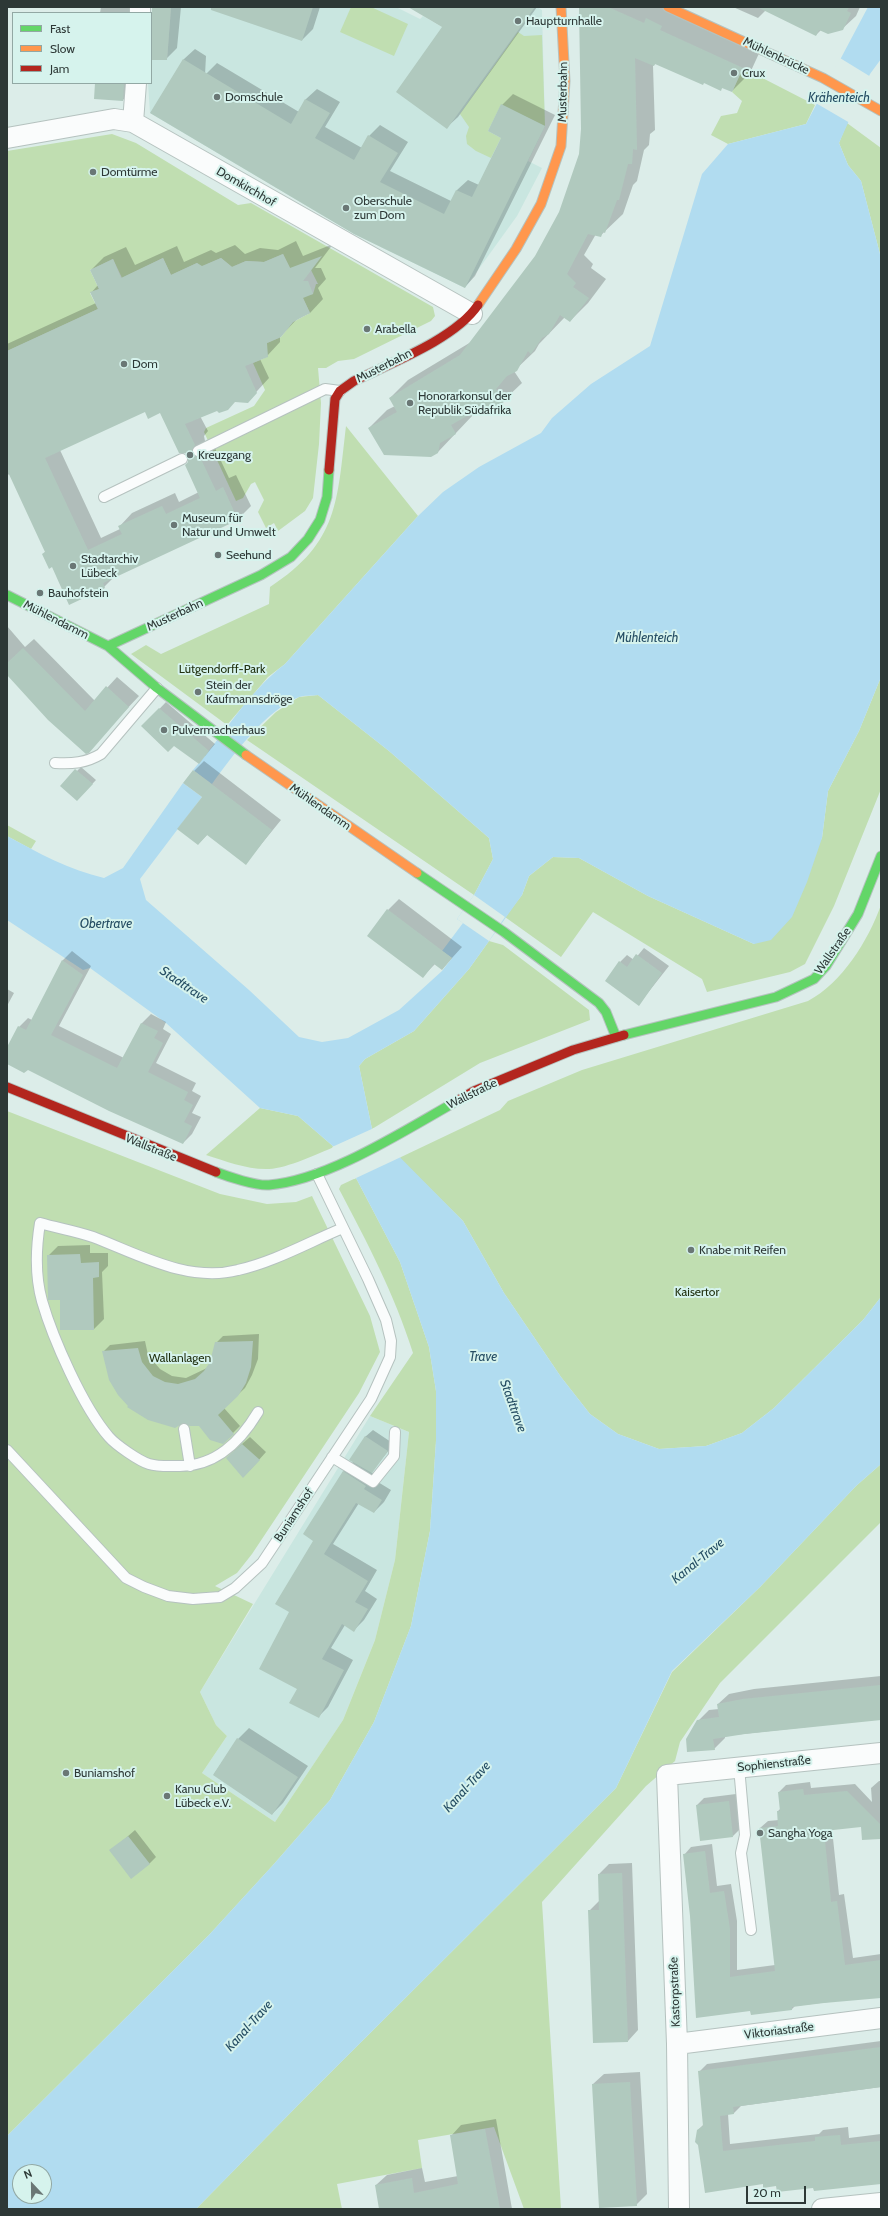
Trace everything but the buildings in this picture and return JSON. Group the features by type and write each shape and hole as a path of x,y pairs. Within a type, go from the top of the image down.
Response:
{"street":[{"name":"Musterbahn","path":"108,646 261,575 291,557 308,539 320,520 327,497 335,399 340,391 354,381 452,331 472,314 516,249 541,204 561,146 565,81 561,7"},
{"name":"Mühlenbrücke","path":"668,7 823,78 881,111"},
{"path":"133,122 136,84"},
{"name":"Domkirchhof","path":"7,138 114,119 133,122 472,314"},
{"name":"Mühlendamm","path":"7,595 108,646 157,688 241,752 498,928 573,982 599,1003 606,1012 616,1037"},
{"name":"Wallstraße","path":"7,1088 194,1165 227,1176 268,1185 317,1174 387,1140 474,1091 573,1050 616,1037 776,996 814,979 826,966 858,914 881,856"},
{"name":"Sophienstraße","path":"667,1775 881,1752"},
{"name":"Kastorpstraße","path":"667,1775 677,2044 679,2209"},
{"name":"Viktoriastraße","path":"677,2044 881,2018"},
{"path":"822,2209 881,2203"}],"lane":[{"path":"198,451 325,389 340,391"},
{"path":"104,497 182,459"},
{"path":"55,763 76,764 91,760 102,754 157,688"},
{"name":"Buniamshof","path":"7,1450 126,1578 168,1596 193,1599 220,1597 235,1588 262,1563 371,1399 390,1357 386,1320 368,1279 317,1174"},
{"path":"258,1412 241,1437 227,1451 207,1461 190,1466 149,1464 110,1438 96,1420 71,1372 42,1301 36,1246 40,1223 90,1236 185,1272 207,1273 238,1271 286,1253 343,1228"},
{"path":"184,1429 190,1466"},
{"path":"332,1457 373,1482 394,1456 395,1432"},
{"path":"739,1767 745,1835 741,1853 751,1930"}],"shaded area":[{"name":"Oberschule zum Dom","path":"171,7 396,7 420,19 423,16 442,27 457,7 537,7 542,10 545,126 528,161 542,168 517,216 465,288 354,234 150,113 148,84 152,84 152,60 167,60"},
{"path":"370,1416 409,1432 395,1560 375,1640 343,1720 275,1822 202,1773 227,1736 216,1725 200,1692"}],"green space":[{"path":"351,7 371,7 408,24 394,56 340,32"},
{"path":"518,32 524,36 542,35 545,126 501,105 488,131 501,138 491,158 476,151 467,144 466,136 469,127 460,114"},
{"path":"743,68 815,105 806,124 728,144 711,135 721,116 737,113 742,101 732,92"},
{"path":"847,123 881,148 881,258 861,181 848,165 839,143"},
{"path":"112,134 136,143 238,205 251,203 433,307 435,316 431,321 354,359 338,361 326,368 318,368 321,403 319,444 313,498 305,511 278,531 274,523 266,528 258,512 264,500 255,482 251,484 243,498 236,501 204,432 206,428 254,406 265,390 253,363 267,357 267,343 281,337 293,322 310,313 302,296 313,294 316,284 318,284 311,270 291,270 283,254 264,262 246,261 232,267 221,258 201,267 197,263 171,275 163,258 122,278 113,259 90,270 99,289 90,293 98,309 7,351 7,151"},
{"name":"Lütgendorff-Park","path":"346,426 418,516 285,664 268,677 227,725 131,654 146,645 161,654 269,604 270,587 293,570 310,553 322,536 330,518 336,498 340,476"},
{"path":"881,677 881,789 834,906 805,964 790,972 707,992 702,979 593,912 561,957 505,917 522,895 529,876 553,857 579,858 648,896 754,944 822,838 828,791 859,731"},
{"name":"Lütgendorff-Park","path":"318,695 389,751 489,838 493,859 474,895 247,740 276,712 299,697"},
{"path":"7,825 36,841 31,849 7,836"},
{"name":"Kaisertor","path":"881,905 881,1297 863,1320 774,1408 742,1433 706,1446 659,1449 618,1434 590,1414 561,1377 504,1293 463,1221 399,1158 500,1110 508,1101 582,1070 808,1001 820,993 843,972 869,933"},
{"path":"489,941 503,945 589,1010 590,1020 480,1063 372,1129 359,1066 365,1059 414,1031 469,969"},
{"path":"260,1108 298,1116 334,1147 285,1166 269,1169 245,1167 206,1155"},
{"name":"Wallanlagen","path":"7,1111 220,1194 267,1204 296,1202 312,1196 370,1316 380,1352 359,1393 252,1554 237,1573 215,1586 253,1604 200,1692 216,1725 227,1736 202,1773 275,1822 343,1720 375,1640 395,1560 409,1432 370,1416 413,1353 389,1289 339,1189 341,1185 356,1178 400,1262 429,1347 436,1391 436,1441 430,1531 411,1626 374,1722 330,1800 209,1935 7,2136"},
{"path":"881,1464 881,1522 720,1683 680,1742 675,1761 646,1786 542,1902 561,2209 524,2209 494,2127 418,2140 422,2168 337,2184 342,2209 196,2209 304,2099 616,1788 672,1672 760,1587 856,1486"}],"water":[{"path":"868,7 881,7 881,59 870,74 839,143 848,165 861,181 881,258 881,677 859,731 828,791 822,838 807,882 792,917 771,940 754,944 648,896 579,858 553,857 529,876 522,895 469,969 414,1031 365,1059 359,1066 372,1129 463,1221 504,1293 561,1377 590,1414 618,1434 659,1449 706,1446 742,1433 774,1408 863,1320 881,1297 881,1464 856,1486 760,1587 672,1671 616,1788 304,2099 196,2209 7,2209 7,2136 209,1935 274,1864 330,1800 374,1722 411,1626 430,1531 436,1441 436,1391 429,1347 400,1262 356,1178 334,1147 298,1116 260,1108 166,1023 90,968 83,970 7,920 7,836 42,855 67,866 104,878 123,868 183,783 202,797 140,879 146,900 249,990 299,1037 322,1042 348,1038 399,1010 442,971 452,958 442,951 463,923 457,919 474,895 493,859 489,838 389,751 318,695 303,696 287,703 262,723 229,760 212,784 193,770 247,701 271,675 285,664 418,516 443,492 479,467 541,433 552,418 591,384 650,346 702,174 728,144 806,124"}],"pier":[{"path":"840,58 871,77 850,123 814,102"},
{"path":"474,895 505,917 489,941 457,919"},
{"path":"374,1128 401,1157 354,1179 332,1147"}],"traffic: fast":[{"path":"108,646 261,575 291,557 308,539 320,520 327,497 329,470"},
{"path":"7,595 108,646 157,688 246,755"},
{"path":"624,1035 776,997 814,979 826,966 858,914 881,856"},
{"path":"417,873 504,932 599,1003 606,1012 616,1037"},
{"path":"216,1172 242,1181 264,1185 292,1181 316,1174 366,1152 457,1101"}],"traffic: slow":[{"path":"478,305 516,249 541,204 561,146 565,81 561,7"},
{"path":"668,7 823,78 881,111"},
{"path":"246,755 417,873"}],"traffic: jam":[{"path":"329,470 335,399 340,391 354,381 403,358 438,339 454,329 468,317 478,305"},
{"path":"457,1101 474,1091 573,1050 624,1035"},
{"path":"7,1087 216,1172"}],"place":[{"name":"Hauptturnhalle","path":"518,21"},
{"name":"Crux","path":"734,73"},
{"name":"Domschule","path":"217,97"},
{"name":"Domtürme","path":"93,172"},
{"name":"Oberschule zum Dom","path":"346,208"},
{"name":"Arabella","path":"367,329"},
{"name":"Dom","path":"124,364"},
{"name":"Honorarkonsul der Republik Südafrika","path":"410,403"},
{"name":"Kreuzgang","path":"190,455"},
{"name":"Museum für Natur und Umwelt","path":"174,525"},
{"name":"Seehund","path":"218,555"},
{"name":"Stadtarchiv Lübeck","path":"73,566"},
{"name":"Bauhofstein","path":"40,593"},
{"name":"Stein der Kaufmannsdröge","path":"198,692"},
{"name":"Pulvermacherhaus","path":"164,730"},
{"name":"Knabe mit Reifen","path":"691,1250"},
{"name":"Buniamshof","path":"66,1773"},
{"name":"Kanu Club Lübeck e.V.","path":"167,1796"},
{"name":"Sangha Yoga","path":"760,1833"}],"water label":[{"name":"Krähenteich","path":"839,98"},
{"name":"Mühlenteich","path":"647,638"},
{"name":"Obertrave","path":"106,924"},
{"name":"Stadttrave","path":"184,985"},
{"name":"Trave","path":"483,1357"},
{"name":"Stadttrave","path":"513,1406"},
{"name":"Kanal-Trave","path":"698,1561"},
{"name":"Kanal-Trave","path":"467,1787"},
{"name":"Kanal-Trave","path":"249,2026"}]}
